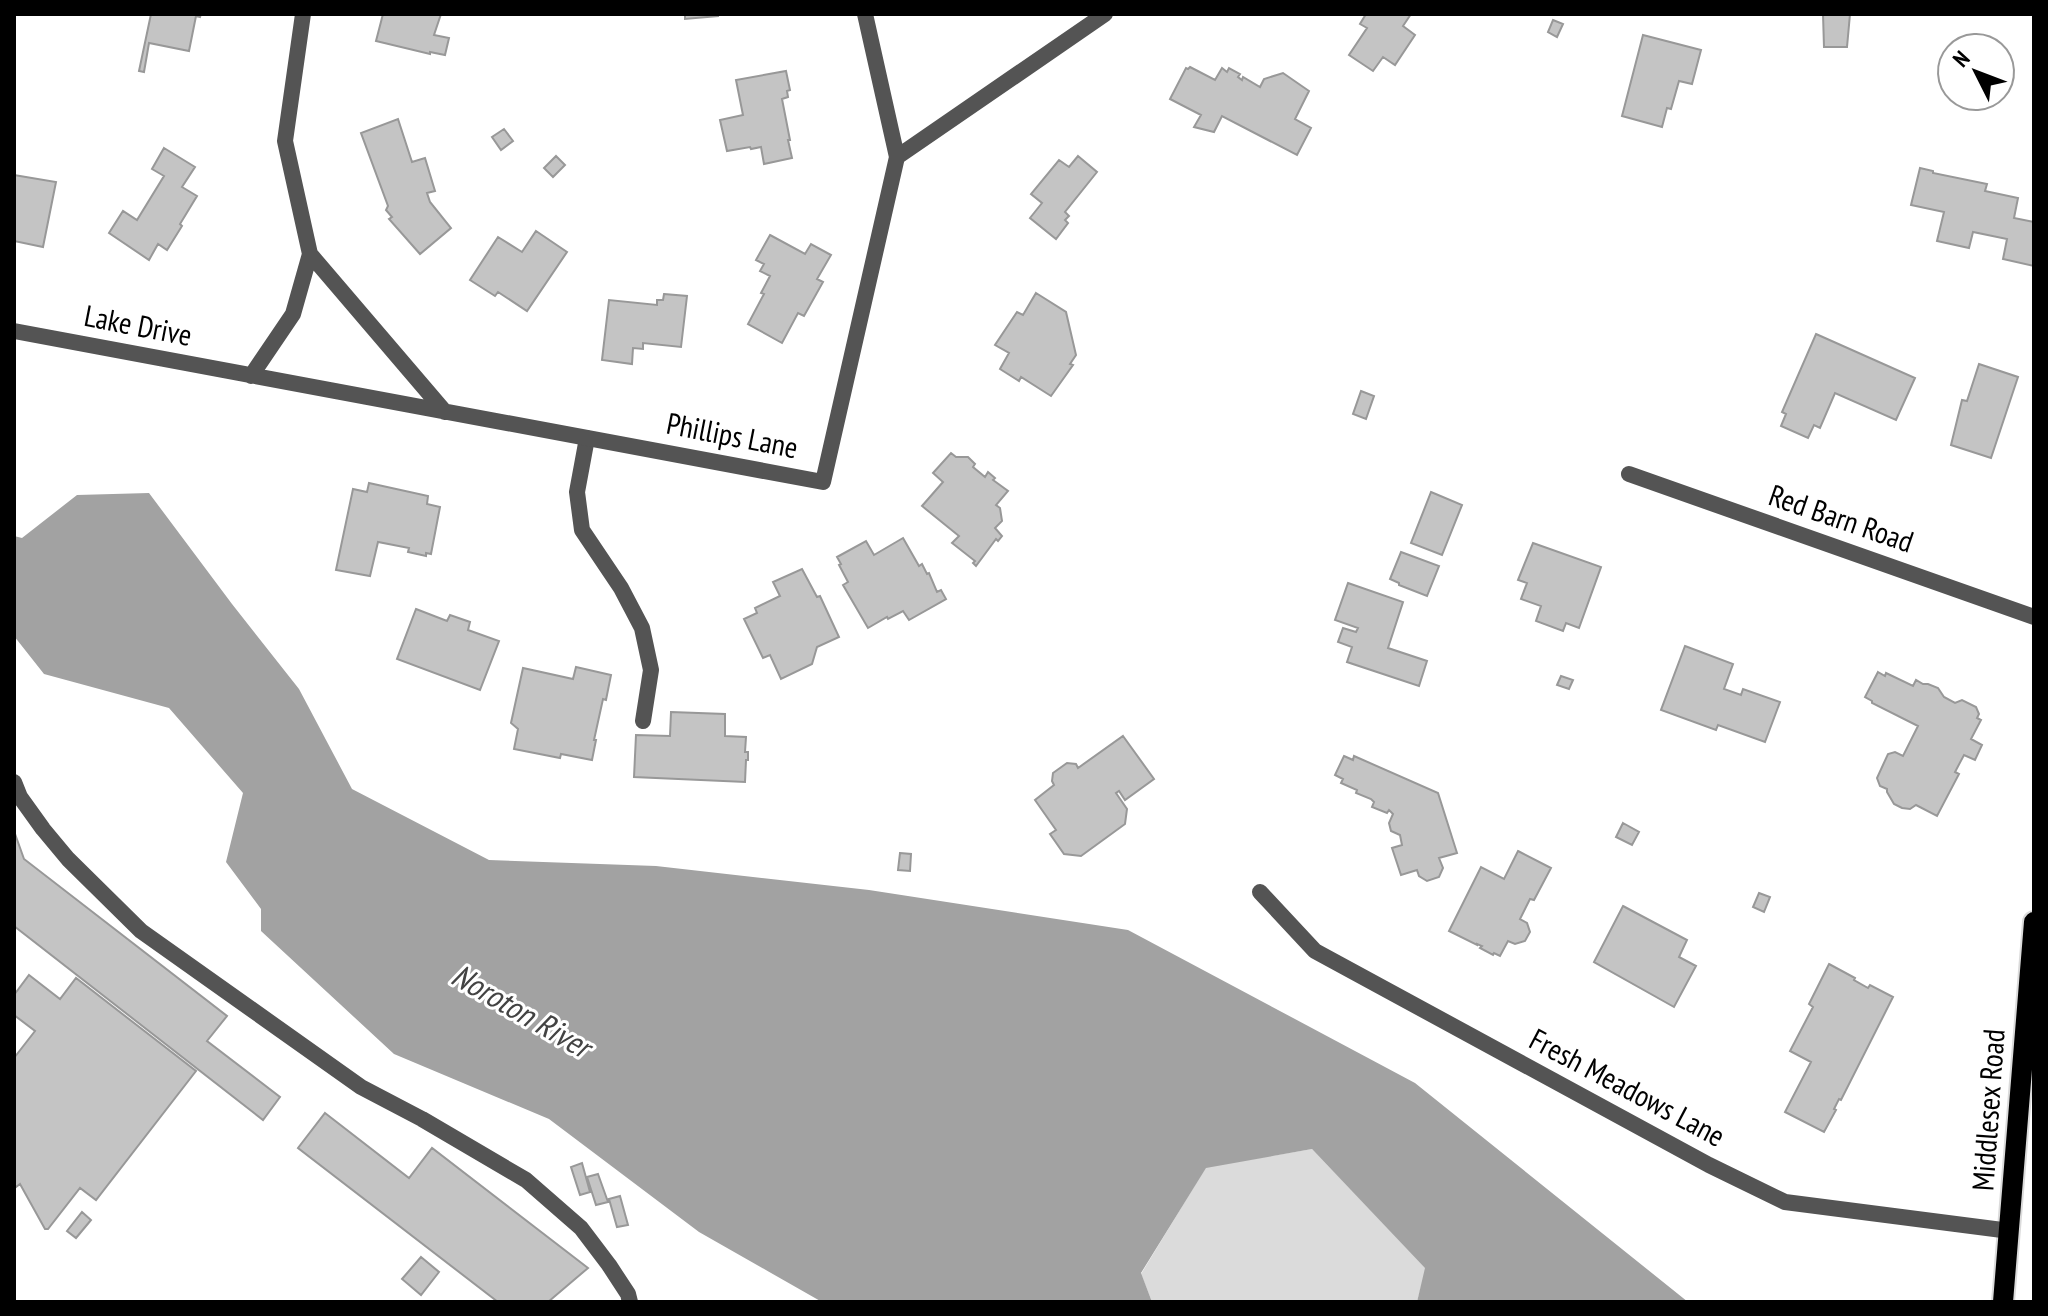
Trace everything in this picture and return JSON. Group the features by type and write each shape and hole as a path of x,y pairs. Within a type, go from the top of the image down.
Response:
{"main road":[{"name":"Middlesex Road","path":"2003,1302 2034,922"}],"street":[{"path":"303,14 285,141 310,254 445,412"},
{"name":"Phillips Lane","path":"251,376 823,482 897,157 865,14"},
{"path":"897,157 1105,14"},
{"path":"251,376 293,314 310,254"},
{"name":"Lake Drive","path":"14,331 251,376"},
{"path":"587,438 577,492 582,530 621,588 642,628 651,670 643,721"},
{"name":"Red Barn Road","path":"1629,474 2034,617"},
{"path":"14,782 20,797 68,859 141,931 361,1087 526,1180 581,1228 609,1265 630,1302"},
{"name":"Fresh Meadows Lane","path":"1260,892 1315,951 1709,1165 1785,1202 2010,1231"}],"shaded area":[{"path":"1312,1149 1426,1268 1417,1302 1152,1302 1141,1274 1206,1167"}],"water":[{"name":"Noroton River","path":"149,493 299,689 352,789 489,860 656,866 869,890 1128,930 1415,1083 1688,1302 1417,1302 1425,1268 1312,1149 1206,1168 1141,1273 1152,1302 822,1302 699,1232 549,1119 394,1054 261,931 261,909 226,862 243,793 169,708 44,674 14,636 14,536 22,538 77,495"}],"building":[{"path":"151,14 201,14 200,17 196,16 189,51 149,43 144,72 139,71"},
{"path":"383,14 441,14 434,35 449,38 445,55 376,41"},
{"path":"685,14 718,14 718,16 685,19"},
{"path":"1366,14 1411,14 1403,26 1415,35 1395,65 1383,57 1373,71 1349,55 1367,28 1360,24"},
{"path":"1823,14 1850,14 1847,47 1824,47"},
{"path":"1553,20 1563,24 1557,37 1548,32"},
{"path":"1643,35 1701,50 1692,84 1679,81 1662,127 1622,116"},
{"path":"1190,67 1215,80 1222,68 1227,72 1229,68 1240,74 1238,77 1242,80 1243,77 1260,87 1264,79 1283,73 1309,91 1295,119 1311,128 1297,155 1222,116 1214,132 1194,127 1201,115 1170,99 1186,68"},
{"path":"786,71 790,90 787,91 788,97 782,99 792,158 764,164 761,147 727,151 720,120 743,115 736,80"},
{"path":"398,119 412,162 425,158 435,191 427,193 430,202 451,228 420,254 389,219 392,217 386,210 388,206 361,133"},
{"path":"504,129 513,141 501,150 492,137"},
{"path":"164,148 195,167 182,187 197,196 167,250 158,244 149,260 109,233 123,211 137,220 164,176 152,169"},
{"path":"556,156 565,165 553,177 544,168"},
{"path":"1078,156 1097,172 1065,212 1069,216 1065,220 1068,223 1056,239 1030,218 1042,203 1031,194 1059,160 1069,167"},
{"path":"1920,168 1987,184 1985,191 2018,198 2014,218 2034,222 2034,266 2003,259 2007,239 1973,232 1969,248 1937,241 1944,212 1911,205"},
{"path":"14,175 56,182 43,247 14,241"},
{"path":"536,231 567,252 527,311 498,292 495,296 470,280 498,237 522,252"},
{"path":"770,235 805,254 811,244 831,255 817,279 823,282 804,316 798,313 782,343 748,324 770,276 760,271 764,264 756,260"},
{"path":"1036,293 1066,312 1076,355 1070,364 1073,365 1051,396 1021,377 1019,381 1000,369 1009,353 995,345 1017,312 1023,315"},
{"path":"664,294 687,296 681,347 643,343 643,349 633,348 632,364 602,360 609,300 657,305 657,300 663,300"},
{"path":"1816,334 1915,378 1896,420 1835,393 1820,428 1814,425 1808,438 1781,426 1786,414 1782,412"},
{"path":"1979,364 2018,377 1991,458 1951,445 1962,400 1967,401"},
{"path":"1361,391 1374,396 1366,419 1353,414"},
{"path":"951,453 956,457 968,457 975,464 973,467 985,477 988,472 1008,491 996,505 1000,508 1002,521 995,528 1002,536 998,541 996,539 976,566 975,561 952,543 959,536 922,506 943,482 933,473"},
{"path":"369,483 428,496 427,504 440,507 431,554 426,553 426,556 408,552 409,548 378,542 370,576 336,570 353,489 367,492"},
{"path":"1431,492 1462,505 1442,555 1411,543"},
{"path":"903,538 919,566 922,564 929,573 937,592 941,590 946,599 909,620 903,611 868,628 843,585 848,582 837,557 866,541 874,555"},
{"path":"1533,543 1601,567 1579,628 1566,623 1563,631 1536,621 1541,606 1521,599 1527,583 1518,580"},
{"path":"1401,552 1439,566 1427,596 1390,579"},
{"path":"802,569 817,597 820,596 839,637 817,647 812,664 781,679 770,655 763,658 744,619 757,613 755,608 780,596 773,582"},
{"path":"1348,583 1403,602 1388,648 1427,661 1419,686 1347,662 1352,647 1338,642 1343,628 1356,632 1358,628 1335,620"},
{"path":"416,609 447,621 450,615 470,622 468,630 499,641 480,690 397,659"},
{"path":"1685,646 1733,664 1724,689 1741,695 1743,689 1780,702 1765,742 1718,725 1716,730 1661,710"},
{"path":"576,667 611,675 606,700 603,699 592,760 561,754 560,758 514,749 518,729 511,723 523,668 573,679"},
{"path":"1878,672 1913,686 1916,680 1938,688 1944,697 1955,703 1962,700 1976,707 1979,714 1977,718 1981,720 1971,739 1982,745 1975,760 1964,755 1955,772 1959,774 1937,816 1916,805 1910,809 1894,804 1887,789 1880,786 1877,778 1888,754 1895,752 1903,756 1918,726 1865,697"},
{"path":"1561,676 1573,680 1569,689 1557,685"},
{"path":"671,712 725,714 725,736 746,737 748,760 745,782 634,777 636,735 670,736"},
{"path":"1123,736 1154,779 1125,800 1119,791 1116,793 1127,809 1125,824 1081,856 1064,854 1050,834 1056,830 1035,800 1054,785 1053,773 1067,763 1076,764 1078,768"},
{"path":"1344,756 1353,760 1354,756 1438,793 1457,853 1439,858 1443,868 1439,877 1427,881 1419,876 1417,870 1401,875 1392,848 1402,845 1400,835 1391,831 1389,823 1393,814 1389,810 1387,813 1372,807 1374,802 1371,799 1341,783 1343,779 1335,775"},
{"path":"1623,823 1639,832 1632,845 1616,837"},
{"path":"14,831 24,859 227,1016 207,1041 280,1097 263,1120 14,926"},
{"path":"1518,851 1551,868 1520,919 1527,923 1530,932 1525,941 1515,944 1508,941 1500,956 1493,955 1480,948 1482,946 1449,931 1481,867 1504,879"},
{"path":"900,853 911,854 910,871 898,870"},
{"path":"1759,893 1770,897 1764,912 1753,907"},
{"path":"1623,906 1687,940 1679,957 1696,966 1674,1007 1594,962"},
{"path":"1829,964 1868,988 1870,985 1893,997 1824,1132 1785,1112 1811,1062 1790,1051 1813,1007 1809,1004"},
{"path":"29,975 60,999 76,978 196,1071 96,1200 80,1188 48,1229 45,1229 20,1184 16,1187 14,1184 14,1058 35,1031 14,1015 14,995"},
{"path":"325,1113 409,1178 432,1148 588,1268 548,1302 498,1302 298,1148"},
{"path":"582,1163 590,1192 580,1195 571,1167"},
{"path":"598,1174 608,1202 596,1205 587,1177"},
{"path":"620,1196 628,1225 617,1227 609,1199"},
{"path":"82,1212 91,1220 76,1238 67,1231"},
{"path":"421,1257 439,1272 421,1295 402,1279"}]}
